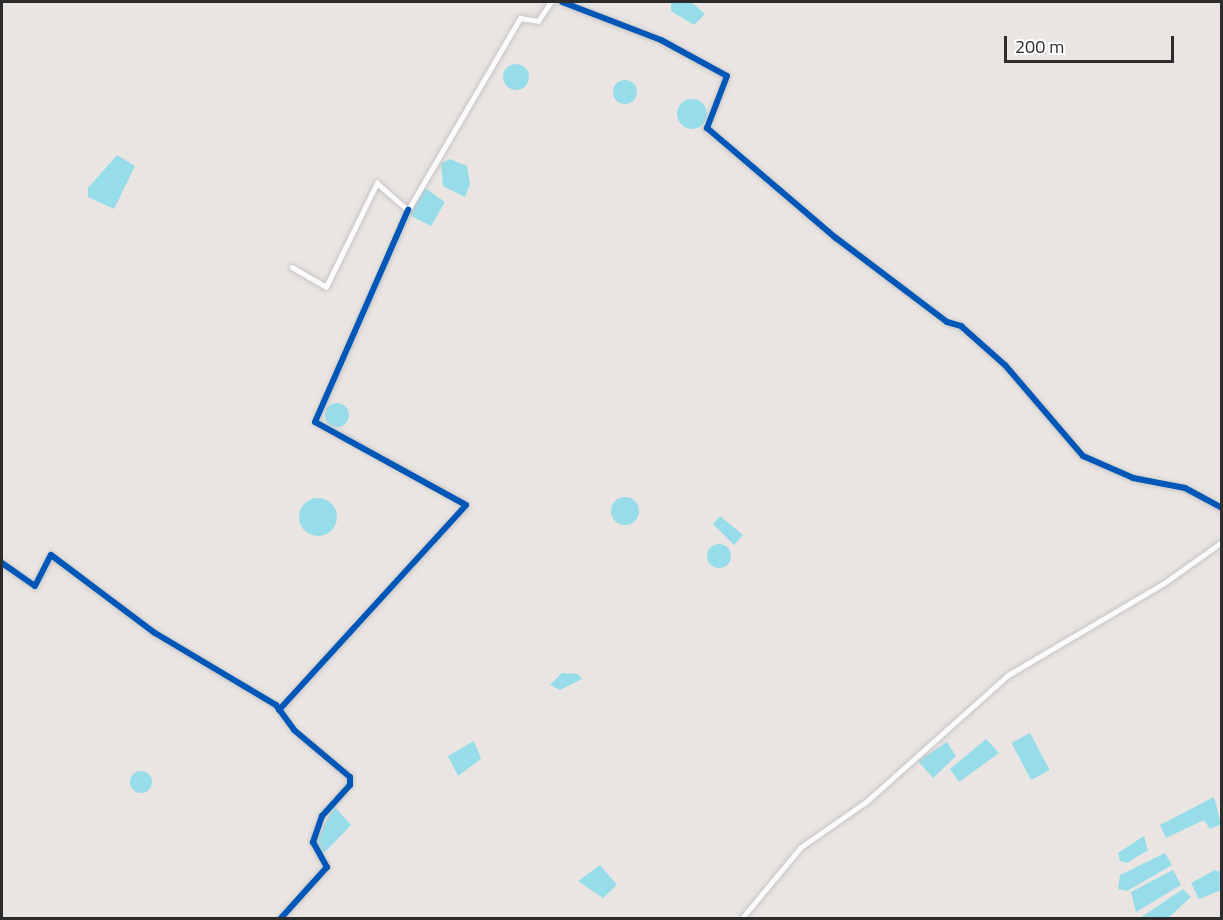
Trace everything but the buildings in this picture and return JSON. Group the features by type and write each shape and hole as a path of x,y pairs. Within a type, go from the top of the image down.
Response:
{"street":[{"path":"279,710 466,505 315,422 408,210 520,18 538,21 551,2"},
{"path":"562,2 564,6 661,40 727,76 707,128 836,238 947,322 962,326 1005,365 1083,456 1133,478 1185,488 1221,508"},
{"path":"292,267 326,287 377,183 408,210"},
{"path":"742,918 801,847 867,801 1008,675 1164,583 1221,542"},
{"path":"2,563 35,586 51,555 154,633 279,710 352,781 322,816 313,842 327,867 281,918"}],"water":[{"path":"671,2 691,2 705,14 694,25 671,11"},
{"path":"516,64 525,68 529,77 525,86 516,90 507,86 503,77 507,68"},
{"path":"625,80 630,81 636,87 636,97 630,103 625,104 620,103 614,97 613,92 614,87 620,81"},
{"path":"692,99 698,100 706,108 706,120 698,128 692,129 686,128 678,120 677,114 678,108 686,100"},
{"path":"117,155 135,166 114,209 88,197 88,188"},
{"path":"450,159 467,166 470,184 465,197 443,186 441,163"},
{"path":"425,188 445,202 431,226 407,214"},
{"path":"337,403 342,404 348,410 348,420 342,426 337,427 332,426 326,420 325,415 326,410 332,404"},
{"path":"625,497 635,501 639,511 635,521 625,525 615,521 611,511 615,501"},
{"path":"318,498 331,504 337,517 331,530 318,536 305,530 299,517 305,504"},
{"path":"720,516 743,535 734,545 713,524"},
{"path":"719,544 724,545 730,551 730,561 724,567 719,568 714,567 708,561 707,556 708,551 714,545"},
{"path":"562,673 578,674 582,679 560,690 550,685"},
{"path":"1030,733 1050,770 1031,780 1011,743"},
{"path":"986,739 999,753 959,782 950,769"},
{"path":"474,741 481,759 458,776 448,756"},
{"path":"947,742 956,756 933,778 918,761"},
{"path":"141,771 149,774 152,782 149,790 141,793 133,790 130,782 133,774"},
{"path":"1214,797 1221,824 1210,829 1204,820 1166,838 1160,825"},
{"path":"334,806 351,825 324,853 314,846"},
{"path":"1144,836 1148,850 1127,863 1120,861 1118,853"},
{"path":"1165,853 1172,865 1127,891 1118,889 1120,875"},
{"path":"600,865 617,885 603,898 578,881"},
{"path":"1173,870 1181,885 1136,912 1131,892"},
{"path":"1215,870 1221,872 1221,890 1199,899 1191,883"},
{"path":"1183,889 1191,897 1168,918 1140,918"}],"cycle path":[{"path":"562,2 661,40 727,76 707,128 836,238 947,322 961,326 1005,365 1083,456 1133,478 1185,488 1222,508"},
{"path":"279,710 466,505 315,422 408,210"},
{"path":"2,563 35,586 51,555 155,633 276,705 294,730 350,777 350,785 322,816 313,842 327,867 281,918"}]}
